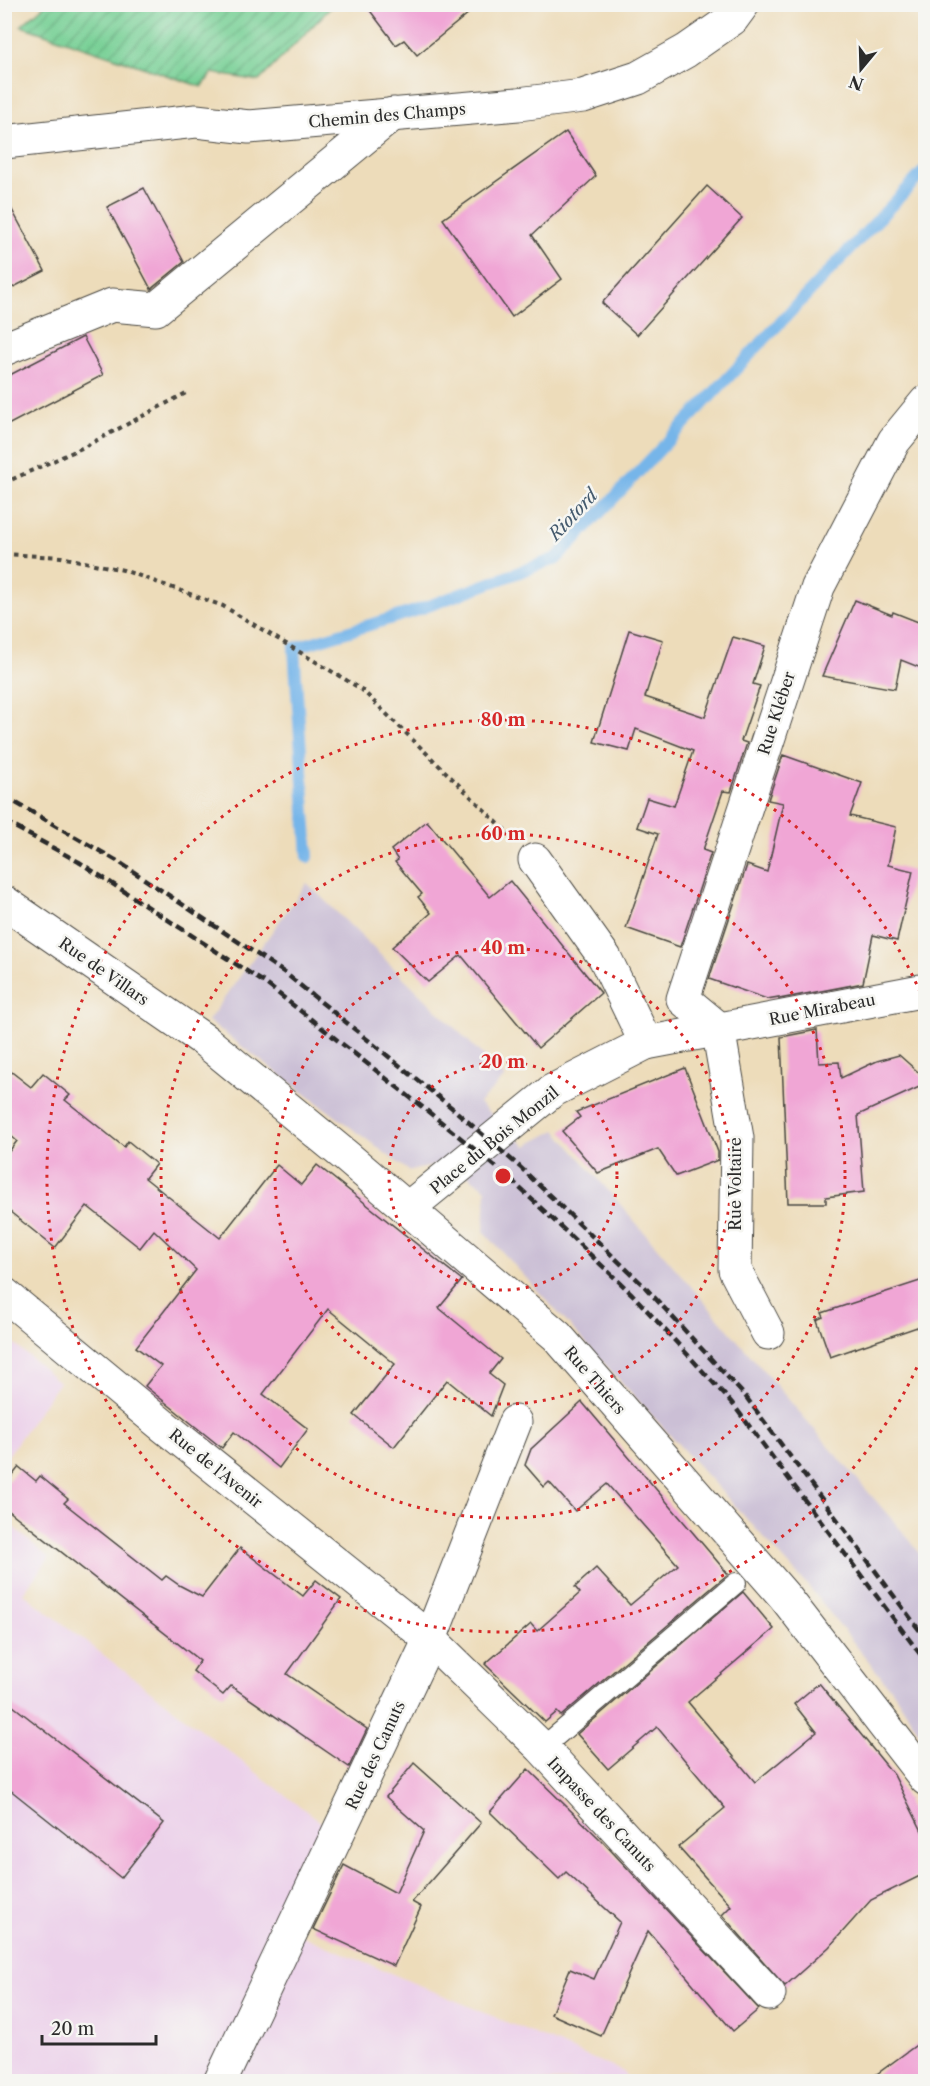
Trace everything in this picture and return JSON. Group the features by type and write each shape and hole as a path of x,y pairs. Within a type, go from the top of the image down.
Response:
{"street":[{"name":"Chemin des Champs","path":"4,142 196,120 249,127 518,104 583,96 638,78 686,51 732,19 743,4"},
{"path":"4,349 112,306 156,309 393,114"},
{"name":"Rue Kléber","path":"718,1028 683,999 818,587 894,441 926,402"},
{"path":"536,860 605,958 646,1043"},
{"name":"Rue de Villars","path":"4,902 204,1040"},
{"name":"Rue Mirabeau","path":"718,1028 926,990"},
{"name":"Place du Bois Monzil","path":"407,1209 552,1091 646,1043 718,1028"},
{"name":"Rue Voltaire","path":"718,1028 737,1138 735,1270 768,1333"},
{"name":"Rue Thiers","path":"204,1040 347,1157 557,1336 785,1597 926,1779"},
{"name":"Rue de l'Avenir","path":"4,1294 161,1424 430,1639"},
{"name":"Rue des Canuts","path":"220,2082 430,1639 515,1422"},
{"name":"Impasse des Canuts","path":"430,1639 542,1748 769,1994"}],"lane":[{"path":"542,1748 736,1583"}],"path":[{"path":"4,483 84,447 188,392"},
{"path":"4,554 61,557 123,570 223,606 362,689 536,860"}],"shaded area":[{"path":"307,883 505,1077 479,1103 526,1146 556,1130 914,1545 925,1562 925,1741 894,1693 809,1587 484,1232 486,1189 450,1162 409,1171 208,1021"},
{"path":"5,1336 59,1382 5,1460"},
{"path":"4,1519 49,1558 23,1593 323,1824 274,1924 622,2071 630,2081 5,2081"}],"green space":[{"path":"45,5 333,5 259,81 212,73 202,87 21,26"}],"building":[{"path":"365,4 480,4 417,55 404,40 396,45"},
{"path":"566,132 596,176 532,235 562,279 512,317 443,219"},
{"path":"707,186 742,218 637,335 602,303"},
{"path":"144,188 184,262 151,289 107,207"},
{"path":"4,195 45,271 4,292"},
{"path":"83,337 103,375 4,427 4,378"},
{"path":"855,600 892,615 893,612 926,625 926,670 901,660 895,689 822,676"},
{"path":"629,630 663,640 645,697 705,717 733,637 765,646 753,684 760,686 741,741 747,743 731,792 723,791 703,850 711,853 680,947 626,928 658,834 637,827 647,798 674,806 693,751 636,729 629,751 594,742"},
{"path":"783,755 862,783 850,816 896,827 888,865 913,871 897,941 873,935 863,983 779,999 779,997 767,999 709,979 747,865 767,872 783,803 768,800"},
{"path":"427,821 490,897 510,881 601,993 538,1048 461,955 428,982 392,947 431,913 418,897 422,894 395,862 398,860 391,850"},
{"path":"817,1030 819,1063 839,1062 841,1078 877,1061 899,1055 926,1079 926,1084 858,1115 864,1192 826,1197 826,1203 788,1203 781,1037"},
{"path":"4,1066 31,1087 43,1073 70,1095 65,1100 124,1147 128,1141 156,1164 145,1178 220,1238 277,1165 301,1185 317,1165 462,1280 439,1308 501,1359 489,1374 503,1385 491,1416 447,1380 394,1447 354,1415 395,1364 328,1309 263,1394 308,1429 279,1468 234,1432 222,1448 145,1386 161,1366 136,1347 196,1270 154,1230 140,1248 87,1206 55,1248 4,1207 4,1158 17,1141 4,1130"},
{"path":"685,1068 718,1152 718,1160 676,1176 658,1149 598,1173 562,1131 580,1117 576,1112"},
{"path":"926,1279 926,1324 830,1357 817,1320 824,1317 822,1313"},
{"path":"582,1402 728,1574 561,1716 557,1712 545,1722 485,1664 531,1624 537,1631 580,1593 575,1587 596,1568 630,1605 678,1565 607,1484 575,1511 549,1482 544,1487 525,1465 531,1449"},
{"path":"19,1467 36,1481 40,1476 68,1499 64,1503 162,1580 166,1576 202,1597 240,1548 303,1596 316,1580 341,1599 287,1674 367,1729 349,1767 231,1686 223,1695 193,1671 200,1661 4,1507 4,1486"},
{"path":"743,1592 774,1629 688,1702 755,1782 816,1732 794,1704 819,1683 894,1775 926,1839 926,1873 871,1900 829,1947 785,1986 722,1915 731,1906 678,1847 725,1808 657,1727 608,1769 577,1734"},
{"path":"4,1699 164,1823 121,1878 4,1785"},
{"path":"414,1763 481,1823 412,1902 421,1907 394,1966 313,1929 344,1865 396,1893 424,1831 386,1797"},
{"path":"528,1769 602,1841 759,2009 733,2031 648,1931 601,2036 551,2014 570,1969 594,1979 620,1922 566,1872 559,1879 490,1812"},
{"path":"926,2038 926,2082 866,2082"}],"waterway":[{"name":"Riotord","path":"308,857 294,648 412,612 557,558 926,169"}],"railway":[{"path":"4,796 119,862 285,973 451,1107 520,1167 643,1285 746,1397 926,1639"},
{"path":"4,821 79,862 265,983 506,1175 632,1294 732,1403 926,1662"}]}
